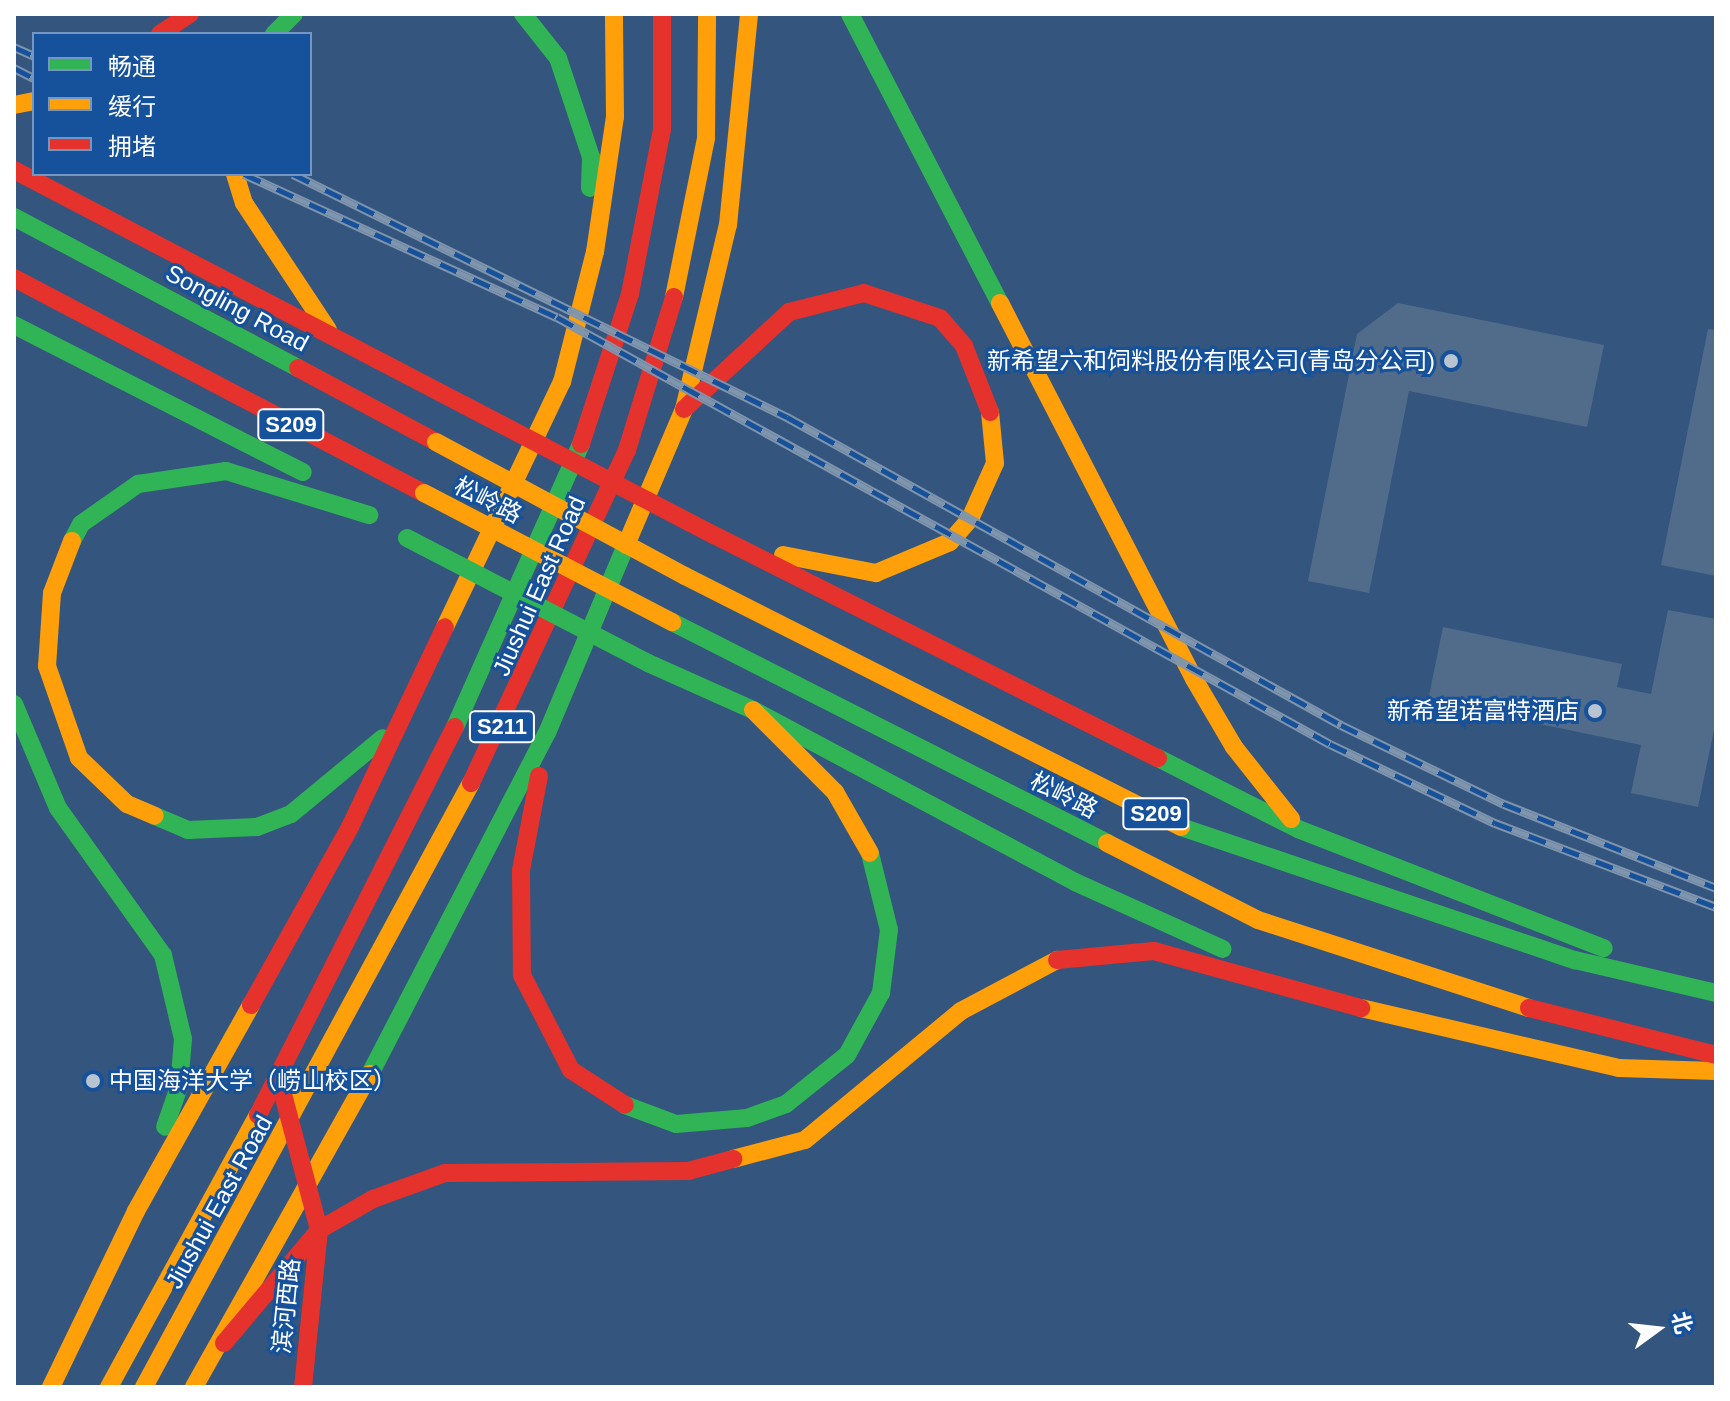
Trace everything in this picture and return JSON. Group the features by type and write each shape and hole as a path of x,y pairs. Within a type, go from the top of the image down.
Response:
{"main road":[{"path":"163,32 190,14"},
{"path":"276,32 294,14"},
{"path":"523,14 558,58 591,157 588,286"},
{"path":"51,1387 136,1211 350,827 409,702 449,633 562,382 588,286 615,117 614,14"},
{"name":"Jiushui East Road","path":"109,1387 277,1080 464,709 587,430 630,294 662,129 662,14"},
{"name":"Jiushui East Road","path":"144,1387 292,1121 503,725 627,450 673,304 706,138 707,14"},
{"path":"224,1343 547,733 684,409 728,225 749,14"},
{"path":"850,14 1194,679 1234,747 1298,829"},
{"path":"14,170 714,535 1298,829 1604,948 1656,979"},
{"path":"236,176 244,203 330,333"},
{"name":"Songling Road","path":"14,217 436,442"},
{"name":"松岭路","path":"14,278 672,622 1258,920 1546,1014 1716,1055"},
{"path":"684,409 789,312 864,293 940,318 964,346 989,399 995,463 970,519 950,542 912,564 876,573 825,568 714,535"},
{"path":"14,325 321,482 388,527 648,663 753,710 1075,882 1307,987"},
{"name":"松岭路","path":"436,442 685,576 1213,843 1411,911 1716,993"},
{"path":"388,527 226,471 176,474 104,503 81,524 52,593 52,698 79,758 127,804 173,825 220,832 291,814 380,742 409,702"},
{"path":"14,704 58,808 140,916 176,994 179,1087 136,1211"},
{"path":"547,733 518,927 534,1007 571,1070 605,1097 676,1124 710,1124 786,1104 820,1082 870,1019 886,961 886,899 866,839 835,792 753,710"},
{"path":"194,1387 224,1343 319,1230 373,1199 445,1173 688,1171 805,1140 961,1011 1048,961 1154,951 1307,987 1482,1041 1619,1068 1716,1071"},
{"name":"滨河西路","path":"277,1080 309,1178 319,1230 303,1387"}],"building":[{"path":"1398,303 1604,345 1587,427 1409,391 1369,593 1308,581 1357,334"},
{"path":"1708,329 1716,330 1716,576 1661,565"},
{"name":"新希望诺富特酒店","path":"1668,610 1716,619 1716,720 1698,807 1631,793 1641,745 1428,701 1443,627 1622,664 1617,687 1651,694"}],"railway":[{"path":"14,47 32,55"},
{"path":"14,68 32,77"},
{"path":"248,176 557,317 1330,744 1495,823 1716,907"},
{"path":"297,176 787,417 1341,725 1504,804 1716,888"}],"traffic: fast":[{"path":"276,32 294,14"},
{"path":"523,14 558,58 591,157 590,188"},
{"path":"850,14 1000,303"},
{"path":"14,217 298,368"},
{"path":"14,325 303,472"},
{"path":"455,727 581,444"},
{"path":"72,541 81,524 138,484 226,471 369,515"},
{"path":"407,538 648,663"},
{"path":"370,1074 547,733 626,545"},
{"path":"672,622 1107,843"},
{"path":"648,663 753,710 1075,882 1223,949"},
{"path":"14,704 58,808 163,955 183,1039 179,1087 165,1127"},
{"path":"155,816 188,830 257,827 291,814 383,738"},
{"path":"1158,758 1298,829 1604,948"},
{"path":"1181,827 1575,960 1716,993"},
{"path":"625,1105 676,1124 747,1118 786,1104 847,1055 881,993 889,930 870,853"}],"traffic: slow":[{"path":"445,627 562,382 595,252 615,117 614,14"},
{"path":"674,297 706,138 707,14"},
{"path":"626,545 684,409 728,225 749,14"},
{"path":"14,105 32,101"},
{"path":"236,176 244,203 328,330"},
{"path":"1000,303 1194,679 1234,747 1291,819"},
{"path":"783,555 876,573 950,542 970,519 995,463 990,412"},
{"path":"436,442 685,576"},
{"path":"424,493 672,622"},
{"path":"72,541 52,593 47,666 79,758 127,804 155,816"},
{"path":"685,576 1181,827"},
{"path":"753,710 835,792 870,853"},
{"path":"144,1387 471,783"},
{"path":"1107,843 1258,920 1529,1008"},
{"path":"733,1159 805,1140 961,1011 1057,960"},
{"path":"51,1387 136,1211 251,1005"},
{"path":"1361,1008 1619,1068 1716,1071"},
{"path":"194,1387 370,1074"},
{"path":"109,1387 258,1115"}],"traffic: jam":[{"path":"163,32 190,14"},
{"path":"581,444 630,294 662,129 662,14"},
{"path":"14,170 464,405"},
{"path":"14,278 424,493"},
{"path":"684,409 789,312 864,293 940,318 964,346 990,412"},
{"path":"471,783 627,450 674,297"},
{"path":"298,368 436,442"},
{"path":"464,405 714,535"},
{"path":"714,535 1158,758"},
{"path":"251,1005 350,827 445,627"},
{"path":"258,1115 455,727"},
{"path":"539,776 521,870 522,975 571,1070 625,1105"},
{"path":"1057,960 1154,951 1361,1008"},
{"path":"1529,1008 1716,1055"},
{"path":"284,1098 319,1230 303,1387"},
{"path":"224,1343 319,1230 373,1199 445,1173 688,1171 733,1159"}],"place":[{"name":"新希望六和饲料股份有限公司(青岛分公司)","path":"1451,361"},
{"name":"新希望诺富特酒店","path":"1595,711"},
{"name":"中国海洋大学（崂山校区）","path":"93,1081"}]}
